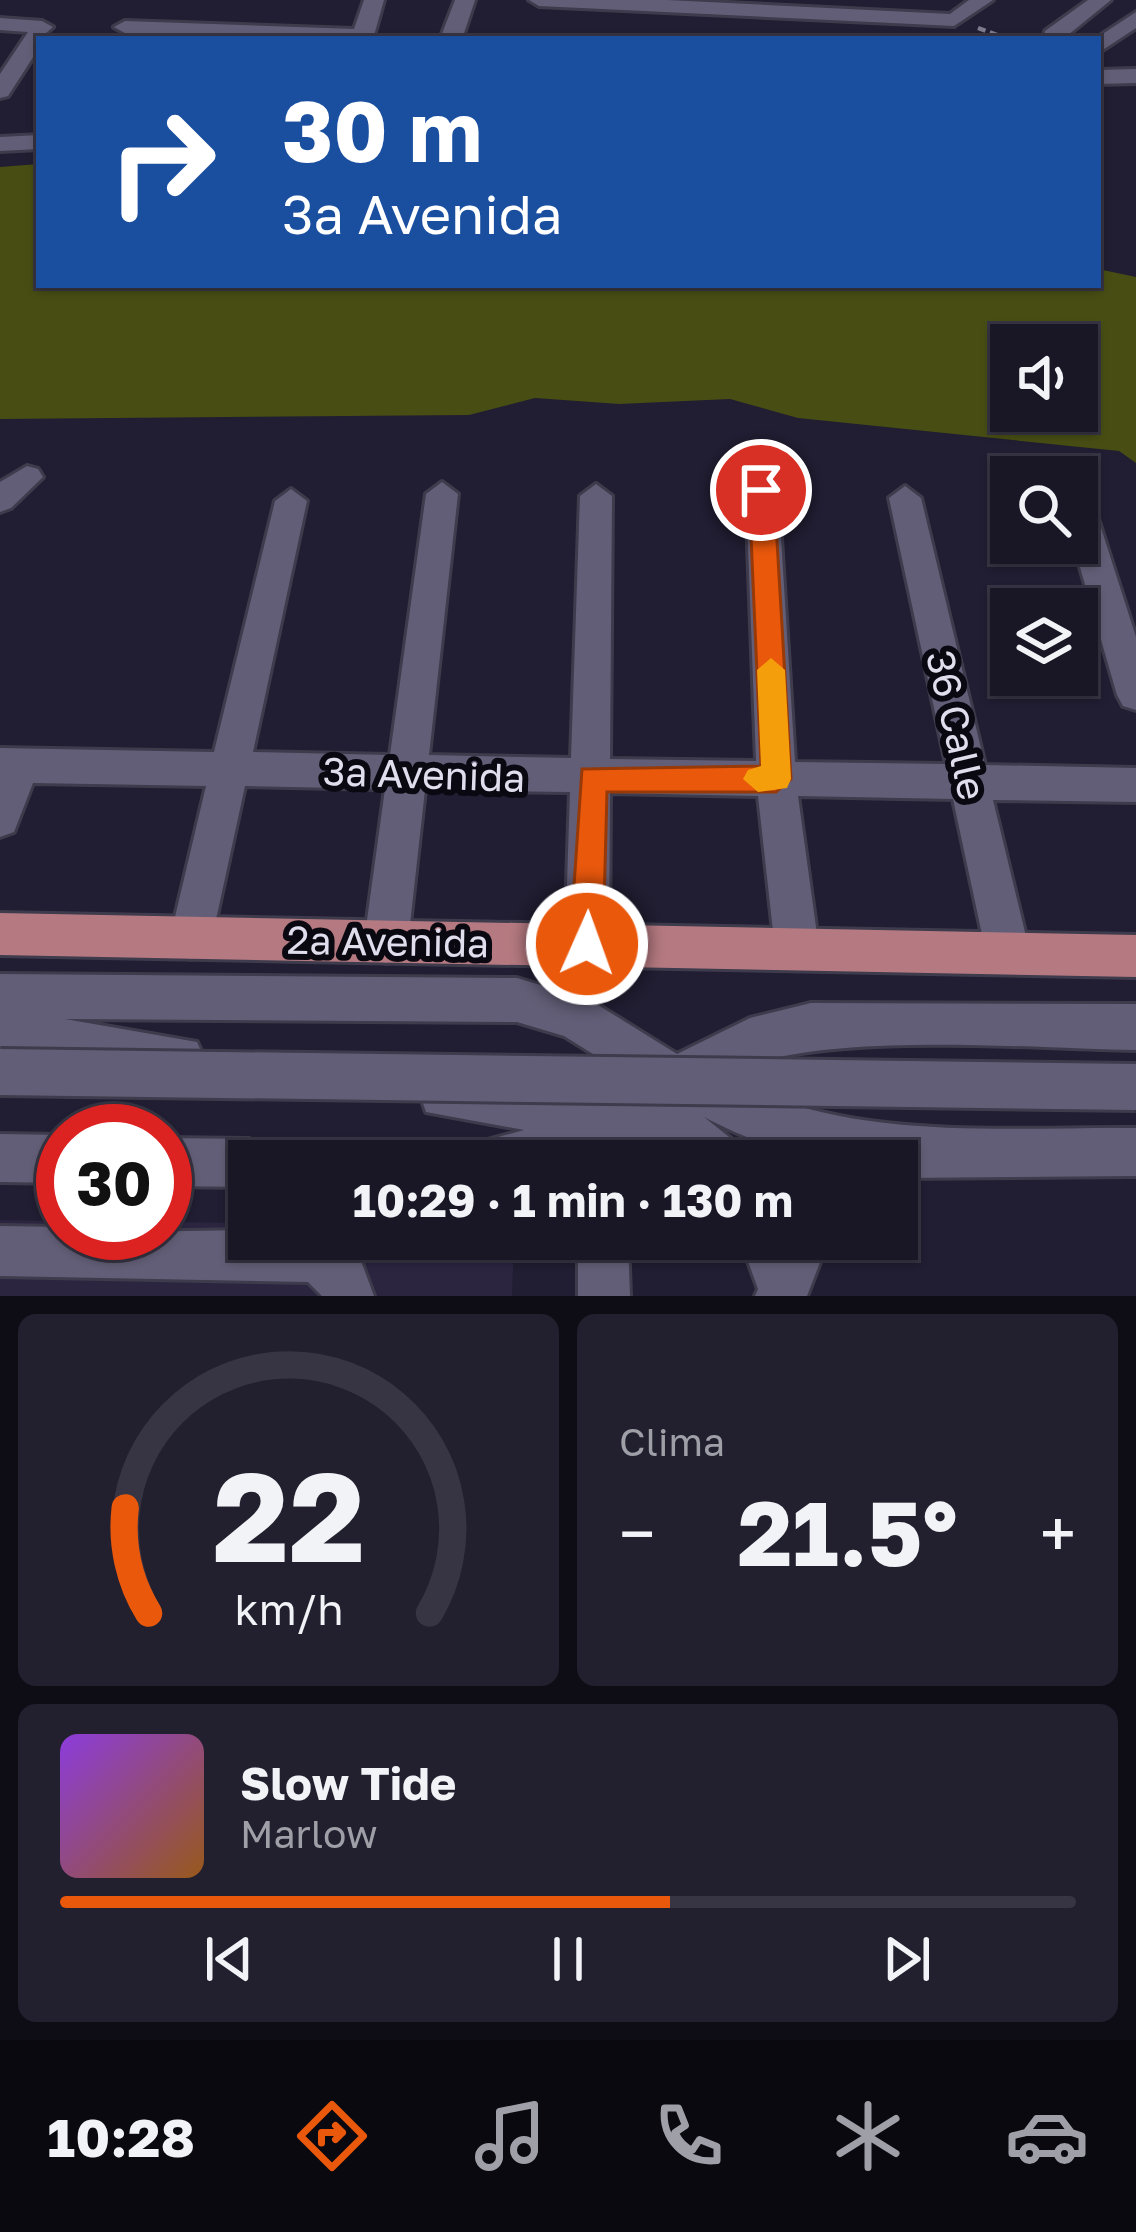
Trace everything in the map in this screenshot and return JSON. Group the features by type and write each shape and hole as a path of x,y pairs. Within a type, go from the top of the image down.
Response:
{"main road":[{"name":"2a Avenida","path":"0,934 1136,956"}],"street":[{"path":"121,33 144,0"},
{"path":"364,36 374,0"},
{"path":"452,36 465,0"},
{"path":"538,0 620,2 690,16 781,12 954,20 983,0"},
{"path":"1053,36 1101,0"},
{"path":"781,12 784,36"},
{"path":"1076,19 1127,24"},
{"path":"0,24 42,27 36,36"},
{"path":"1101,45 1127,24"},
{"path":"121,33 265,36"},
{"path":"0,91 36,37"},
{"path":"1101,77 1136,76"},
{"path":"0,144 36,142"},
{"path":"0,500 27,477"},
{"path":"761,490 776,779 797,949"},
{"path":"386,942 442,494"},
{"path":"587,944 596,496"},
{"name":"36 Calle","path":"905,498 1007,953"},
{"path":"190,938 291,501"},
{"path":"1096,564 1136,695"},
{"path":"0,820 10,766"},
{"name":"3a Avenida","path":"10,766 1136,785"},
{"path":"0,996 517,1000 574,1016 688,1074 766,1124 827,1140"},
{"path":"634,1140 688,1074 760,1033 811,1026 1136,1027"},
{"path":"0,1032 621,1140"},
{"path":"0,1072 1136,1087"},
{"path":"640,1140 682,1130 695,1140"},
{"path":"918,1150 1136,1153"},
{"path":"0,1158 36,1159"},
{"path":"192,1162 228,1163"},
{"path":"0,1251 333,1277"},
{"path":"603,1260 604,1296"},
{"path":"772,1260 782,1293"},
{"path":"782,1293 796,1260"}],"shaded area":[{"path":"0,1220 36,1221 36,1260 192,1260 192,1222 228,1223 228,1260 513,1260 512,1296 0,1296"}],"green space":[{"path":"36,164 36,288 1101,288 1101,270 1136,277 1136,463 1119,451 798,418 730,399 619,404 535,398 469,415 0,419 0,167"}],"slow traffic":[{"path":"758,779 776,779 771,670"}],"route":[{"path":"587,944 593,778 776,779 761,490"}]}
